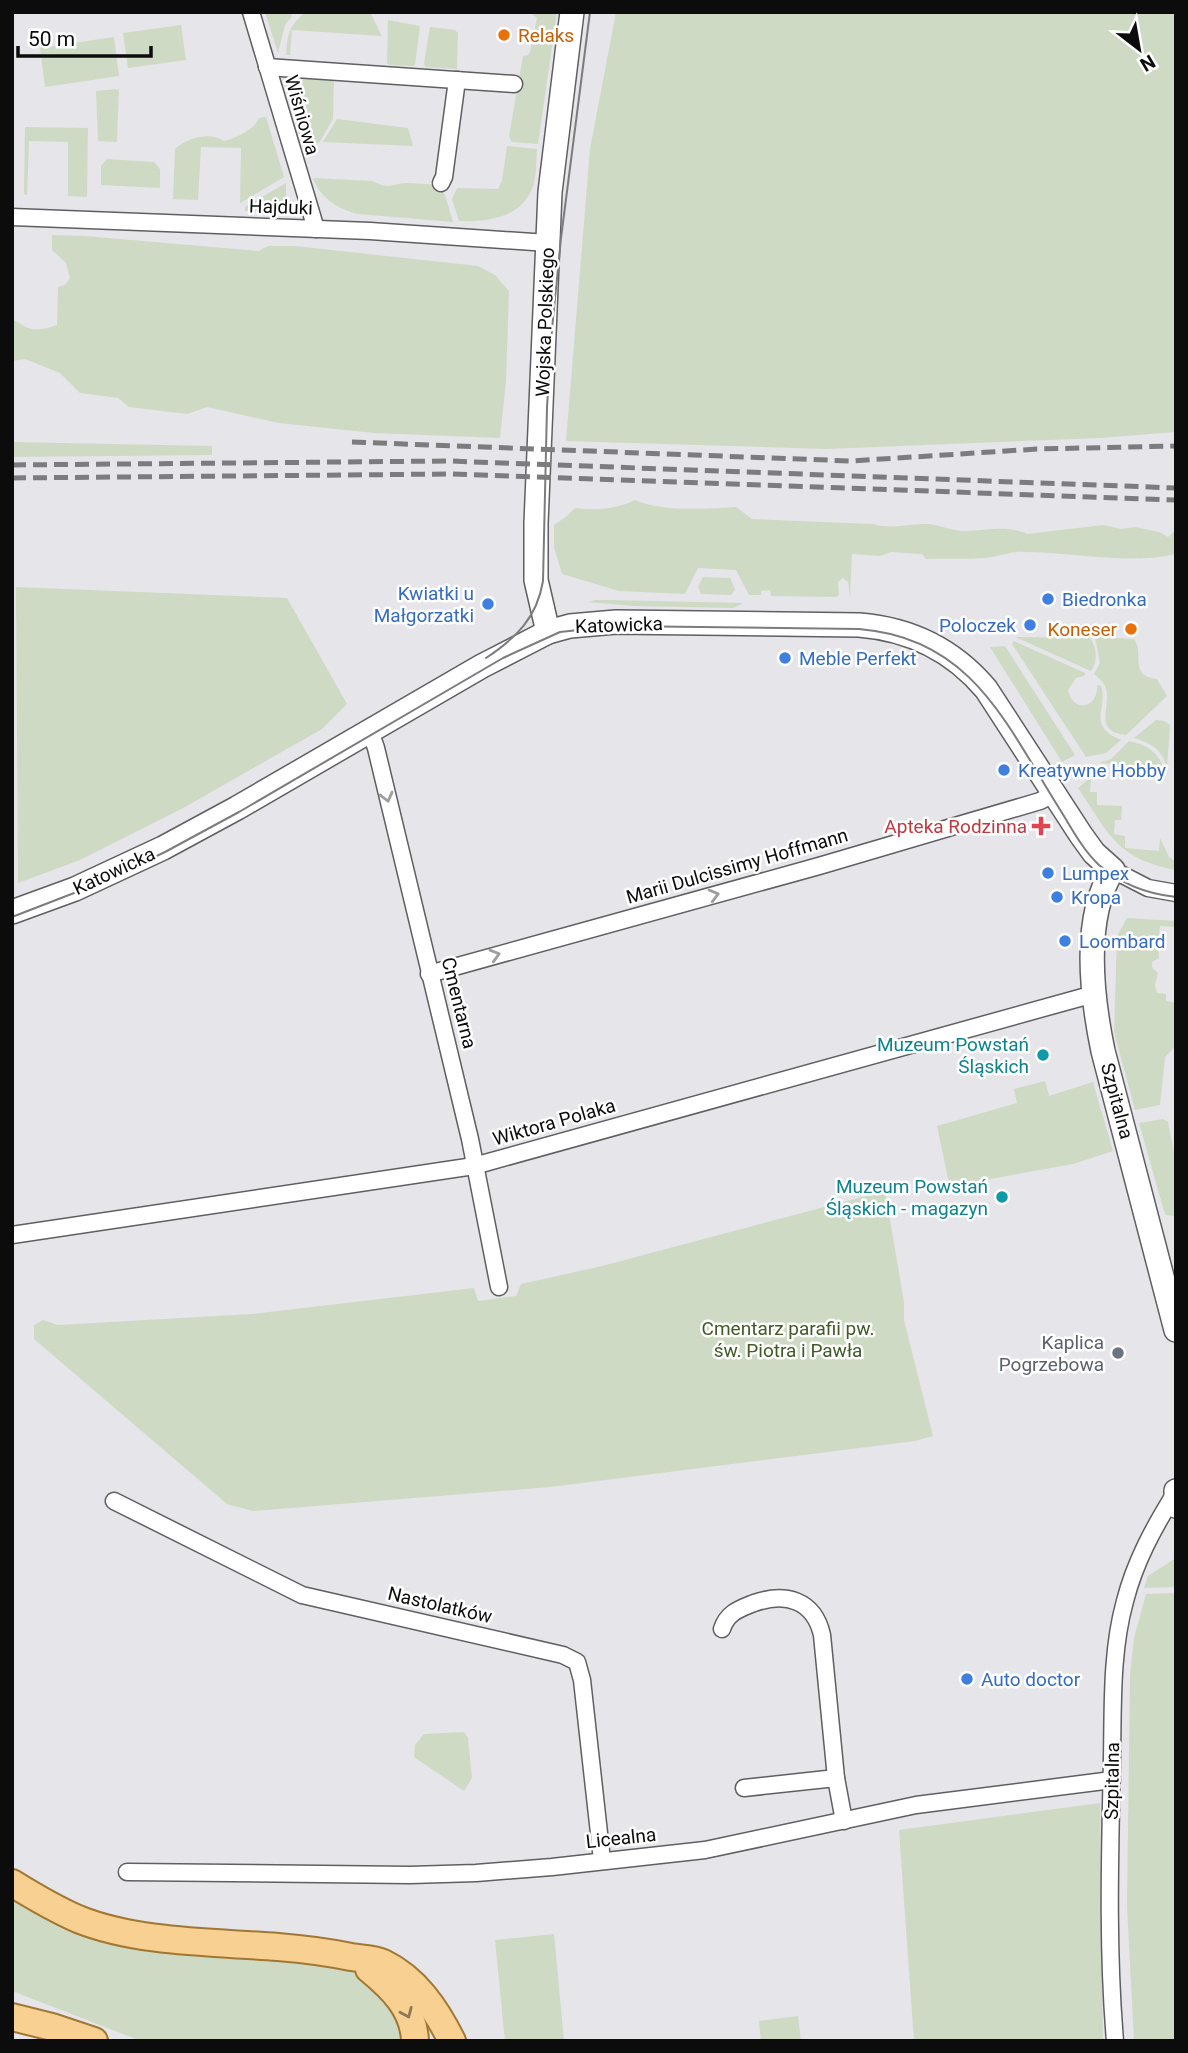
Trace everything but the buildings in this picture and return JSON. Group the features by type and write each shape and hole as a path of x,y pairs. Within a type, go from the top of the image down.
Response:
{"main road":[{"path":"12,1883 60,1911 112,1929 153,1936 321,1951 379,1961 399,1971 418,1988 431,2004 452,2041"},
{"path":"354,1958 390,1986 408,2010 415,2041"},
{"path":"12,2017 94,2041"},
{"path":"12,2026 43,2041"}],"street":[{"name":"Wiśniowa","path":"251,12 316,229"},
{"name":"Wojska Polskiego","path":"548,632 535,574 548,243 554,154 572,12"},
{"path":"267,67 514,84"},
{"path":"441,183 457,80"},
{"name":"Hajduki","path":"12,217 316,229 548,243"},
{"name":"Katowicka","path":"12,912 75,889 163,848 482,666 548,632 570,626 616,622 859,625 883,627 912,635 949,654 978,680 1005,715 1094,853 1113,870 1148,888 1176,893"},
{"name":"Cmentarna","path":"370,731 407,875 499,1287"},
{"name":"Marii Dulcissimy Hoffmann","path":"429,974 819,866 1033,803 1054,794"},
{"name":"Szpitalna","path":"1113,870 1097,901 1093,920 1094,993 1103,1051 1176,1330"},
{"name":"Wiktora Polaka","path":"12,1235 474,1166 1094,993"},
{"name":"Nastolatków","path":"114,1501 302,1595 563,1655 577,1662 582,1679 602,1860"},
{"name":"Szpitalna","path":"1115,2041 1111,1923 1112,1780 1118,1633 1138,1563 1154,1527 1175,1503"},
{"name":"Szpitalna","path":"1154,1527 1175,1503"},
{"path":"722,1629 725,1621 734,1612 767,1599 788,1598 805,1605 819,1620 836,1778 844,1821"},
{"path":"744,1788 836,1778"},
{"name":"Licealna","path":"127,1872 476,1874 705,1850 916,1805 1112,1780"}],"green space":[{"path":"265,12 289,12 292,16 285,25 278,53"},
{"path":"305,12 370,12 382,36 292,30 290,55 286,55 290,31"},
{"path":"530,12 557,12 538,144 512,142 509,136 523,56 530,52 537,18"},
{"path":"616,12 1176,12 1176,432 1100,438 826,449 566,441 590,149"},
{"path":"388,20 420,26 415,65 387,63"},
{"path":"181,25 186,60 128,68 123,33"},
{"path":"430,27 455,30 458,33 457,69 426,67 424,64"},
{"path":"114,37 119,76 45,87 40,48"},
{"path":"282,74 334,76 333,119 319,143 302,144"},
{"path":"119,89 117,142 98,141 96,91"},
{"path":"266,117 284,177 240,203 241,148 201,147 198,200 173,199 177,147 200,137 229,140 249,129 259,118"},
{"path":"337,119 408,128 413,146 323,142"},
{"path":"25,127 88,128 87,197 68,196 68,142 29,141 27,195 24,194"},
{"path":"507,146 537,149 535,179 527,199 502,216 459,221 452,199 457,188 498,189 502,181"},
{"path":"107,159 154,162 160,169 160,188 101,185 101,166"},
{"path":"313,178 372,181 387,186 406,183 436,185 445,195 453,222 351,212 325,197"},
{"path":"286,183 286,201 278,208 245,211 245,207"},
{"path":"52,235 259,251 268,246 295,246 478,266 495,275 509,291 506,381 500,438 374,433 279,423 207,407 187,414 129,407 118,398 80,393 60,373 25,359 12,361 12,320 31,329 57,325 58,287 65,285 70,278 66,263 52,250"},
{"path":"12,442 212,446 212,455 12,457"},
{"path":"635,500 671,508 736,507 752,519 887,526 928,524 962,531 1005,529 1027,534 1103,525 1121,529 1135,527 1159,532 1168,537 1176,530 1176,554 1120,558 1020,552 984,558 926,559 922,554 852,554 850,597 848,582 843,578 838,582 839,595 836,597 771,596 770,590 761,591 761,595 749,595 736,570 698,568 685,594 619,591 562,574 554,547 554,525 575,508 606,508"},
{"path":"703,577 730,578 735,589 731,595 701,594 698,587"},
{"path":"16,587 287,598 347,704 322,729 185,807 80,860 18,883"},
{"path":"589,602 743,603 734,608 634,606"},
{"path":"1015,637 1090,638 1095,650 1095,663 1091,671"},
{"path":"1095,637 1134,639 1140,669 1148,677 1157,679 1167,696 1126,735 1111,730 1107,725 1107,691 1103,682 1094,674 1100,663"},
{"path":"1014,641 1085,673 1084,676 1076,678 1068,690 1075,703 1090,703 1097,693 1097,685 1101,686 1101,722 1110,734 1121,740 1106,753 1086,757 1012,644"},
{"path":"1005,646 1075,755 1062,762 990,647"},
{"path":"1156,720 1170,725 1167,768 1163,756 1155,748 1134,738"},
{"path":"1129,741 1150,750 1158,757 1163,768 1099,763 1111,759"},
{"path":"1091,777 1090,792 1097,792 1097,805 1122,806 1121,820 1115,820 1114,834 1125,836 1125,848 1159,851 1160,838 1169,857 1176,862 1176,870 1140,859 1127,851 1116,841 1078,788"},
{"path":"1127,918 1176,921 1176,927 1160,926 1159,958 1152,962 1152,967 1158,973 1155,985 1157,993 1166,994 1166,1001 1176,1003 1176,1046 1165,1057 1160,1105 1135,1110 1114,1032 1117,936"},
{"path":"1045,1081 1049,1096 1093,1082 1113,1151 1073,1164 963,1184 962,1180 949,1183 937,1126 1017,1103 1014,1089"},
{"path":"1163,1119 1168,1122 1176,1162 1176,1216 1166,1215 1164,1211 1139,1123"},
{"name":"Cmentarz parafii pw. św. Piotra i Pawła","path":"885,1191 904,1302 904,1320 933,1436 915,1441 550,1487 253,1511 227,1504 34,1339 34,1325 43,1320 58,1325 252,1314 474,1288 478,1301 516,1296 521,1284 602,1266"},
{"path":"1176,1558 1176,1587 1144,1588 1148,1576"},
{"path":"1176,1593 1176,2041 1134,2041 1127,1906 1130,1674 1134,1638 1146,1594"},
{"path":"464,1732 468,1738 472,1778 464,1791 414,1757 415,1745 424,1734"},
{"path":"1100,1803 1103,2041 914,2041 899,1830"},
{"path":"12,1893 115,1941 151,1951 302,1962 347,1970 364,1978 398,2015 402,2041 141,2041 12,1991"},
{"path":"554,1934 564,2041 505,2041 495,1940"},
{"path":"798,2016 801,2041 761,2041 759,2021"}],"tram line":[{"path":"486,658 524,626 536,606 543,581 547,407 552,329 590,12"},
{"path":"12,917 100,883 165,852 239,812 503,658 560,632 616,626 859,629 898,636 930,649 958,667 981,690 1021,746 1077,838 1099,865 1116,878 1135,887 1176,897"}],"railway":[{"path":"352,442 851,461 1037,449 1176,446"},
{"path":"12,465 450,461 1176,488"},
{"path":"12,478 452,474 1176,500"}],"place":[{"name":"Relaks","path":"504,35"},
{"name":"Biedronka","path":"1048,599"},
{"name":"Kwiatki u Małgorzatki","path":"488,604"},
{"name":"Poloczek","path":"1030,625"},
{"name":"Koneser","path":"1131,629"},
{"name":"Meble Perfekt","path":"785,658"},
{"name":"Kreatywne Hobby","path":"1004,770"},
{"name":"Apteka Rodzinna","path":"1041,826"},
{"name":"Lumpex","path":"1048,873"},
{"name":"Kropa","path":"1057,897"},
{"name":"Loombard","path":"1065,941"},
{"name":"Muzeum Powstań Śląskich","path":"1043,1055"},
{"name":"Muzeum Powstań Śląskich - magazyn","path":"1002,1197"},
{"name":"Kaplica Pogrzebowa","path":"1118,1353"},
{"name":"Auto doctor","path":"967,1679"}]}
